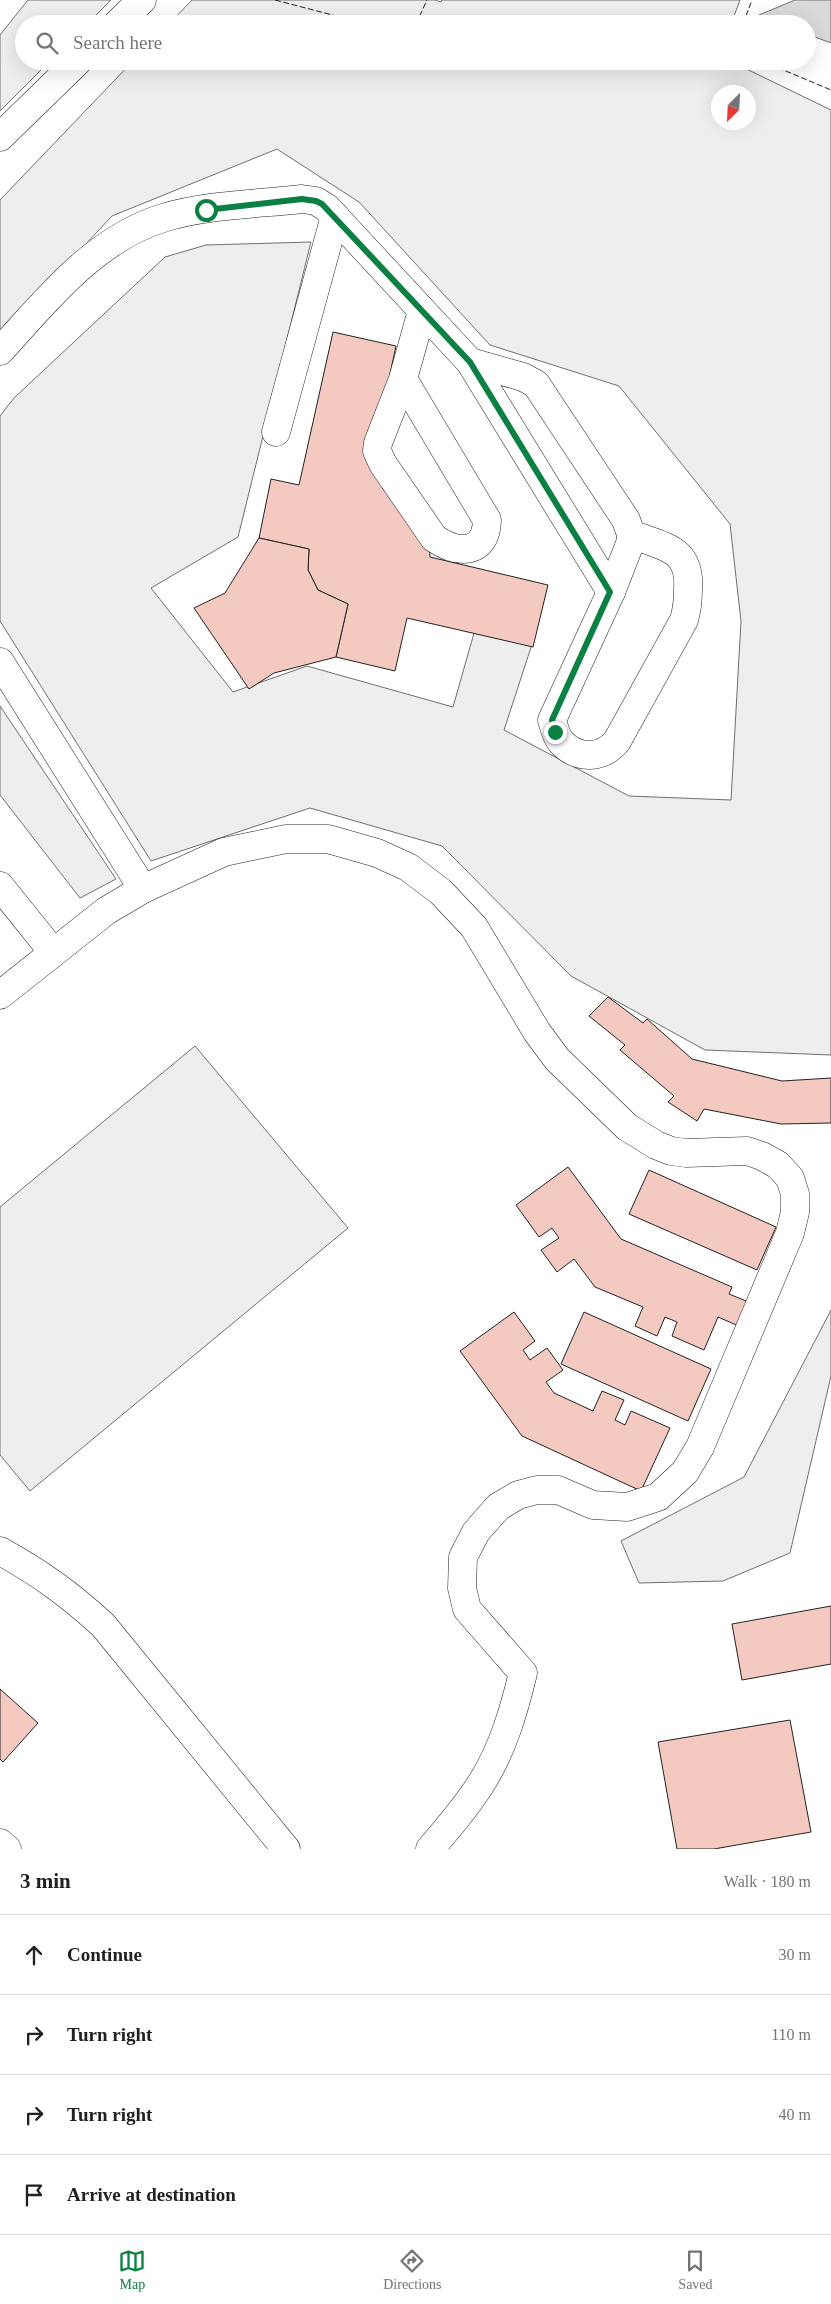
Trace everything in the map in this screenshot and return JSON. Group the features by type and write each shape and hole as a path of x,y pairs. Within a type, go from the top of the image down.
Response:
{"lane":[{"path":"126,15 142,0"},
{"path":"0,138 69,70"},
{"path":"0,351 55,291 88,260 121,237 162,218 206,210 302,199 316,201 322,204 334,216 470,362 610,592"},
{"path":"276,432 334,216"},
{"path":"403,379 488,520 487,529 482,541 471,549 459,550 445,546 434,538 379,458 378,443 403,379 422,311"},
{"path":"470,362 523,377 536,384 626,520 631,534 629,548 552,720 561,742 578,753 589,756 600,754 610,749 617,741 684,620 687,608 689,579 684,561 670,549 631,534"},
{"path":"0,662 143,890"},
{"path":"0,995 106,911 143,890 224,852 286,839 328,839 377,853 408,867 441,892 474,927 537,1032 557,1059 627,1127 656,1145 686,1154 747,1151 762,1156 778,1165 790,1178 795,1194 795,1212 790,1232 700,1447 685,1472 658,1497 627,1507 593,1505 558,1490 537,1490 518,1495 498,1507 476,1532 463,1557 462,1588 467,1609 523,1673 514,1708 484,1780 462,1811 430,1849"},
{"path":"0,886 53,952"},
{"path":"0,1551 39,1572 76,1600 103,1625 286,1849"},
{"path":"0,1842 7,1849"}],"shaded area":[{"path":"28,0 111,0 96,15 16,15"},
{"path":"192,0 435,0 441,2 442,0 740,0 734,15 178,15"},
{"path":"795,0 831,0 831,43 816,37 816,15 759,15"},
{"path":"15,16 15,70 41,70 0,111 0,35"},
{"path":"124,70 749,70 831,110 831,1055 705,1050 571,976 442,846 310,808 151,861 0,621 0,416 14,398 165,257 206,245 311,242 238,537 151,588 233,692 307,666 453,707 478,619 535,635 504,730 629,796 731,800 741,621 730,524 619,386 490,345 359,202 277,149 112,216 0,336 0,200"},
{"path":"0,706 116,879 80,898 0,795"},
{"path":"195,1046 348,1228 30,1491 0,1455 0,1207"},
{"path":"831,1310 831,1376 790,1553 723,1581 639,1583 621,1541 744,1477"}],"building":[{"path":"333,332 396,346 371,461 429,522 430,557 548,585 533,647 407,618 395,671 336,657 348,604 318,590 308,570 309,549 259,538 271,479 299,485"},
{"path":"259,538 309,549 308,570 318,590 348,604 336,657 274,673 249,689 194,608 225,593"},
{"path":"608,997 643,1023 647,1019 692,1059 782,1081 831,1078 831,1123 781,1124 704,1109 697,1121 668,1102 674,1096 620,1050 625,1045 589,1016"},
{"path":"568,1167 621,1239 732,1287 729,1294 751,1303 741,1327 718,1317 704,1350 672,1336 677,1322 665,1317 657,1336 635,1326 643,1307 595,1287 574,1259 557,1272 541,1250 559,1238 552,1228 539,1237 516,1205"},
{"path":"649,1170 776,1227 757,1270 629,1214"},
{"path":"514,1312 535,1341 523,1350 530,1360 547,1348 563,1370 546,1382 554,1393 593,1411 602,1391 624,1400 615,1420 625,1425 631,1411 670,1428 641,1491 522,1436 460,1351"},
{"path":"584,1312 711,1369 688,1421 561,1364"},
{"path":"831,1606 831,1664 742,1680 732,1624"},
{"path":"0,1689 38,1723 3,1762 0,1759"},
{"path":"790,1720 811,1832 714,1849 677,1849 658,1742"}],"fence":[{"path":"275,0 332,15"},
{"path":"420,15 427,0"},
{"path":"746,15 752,0"},
{"path":"783,70 831,90"}],"route":[{"path":"206,210 302,199 309,199 322,204 470,362 610,592 552,720 555,732"}]}
